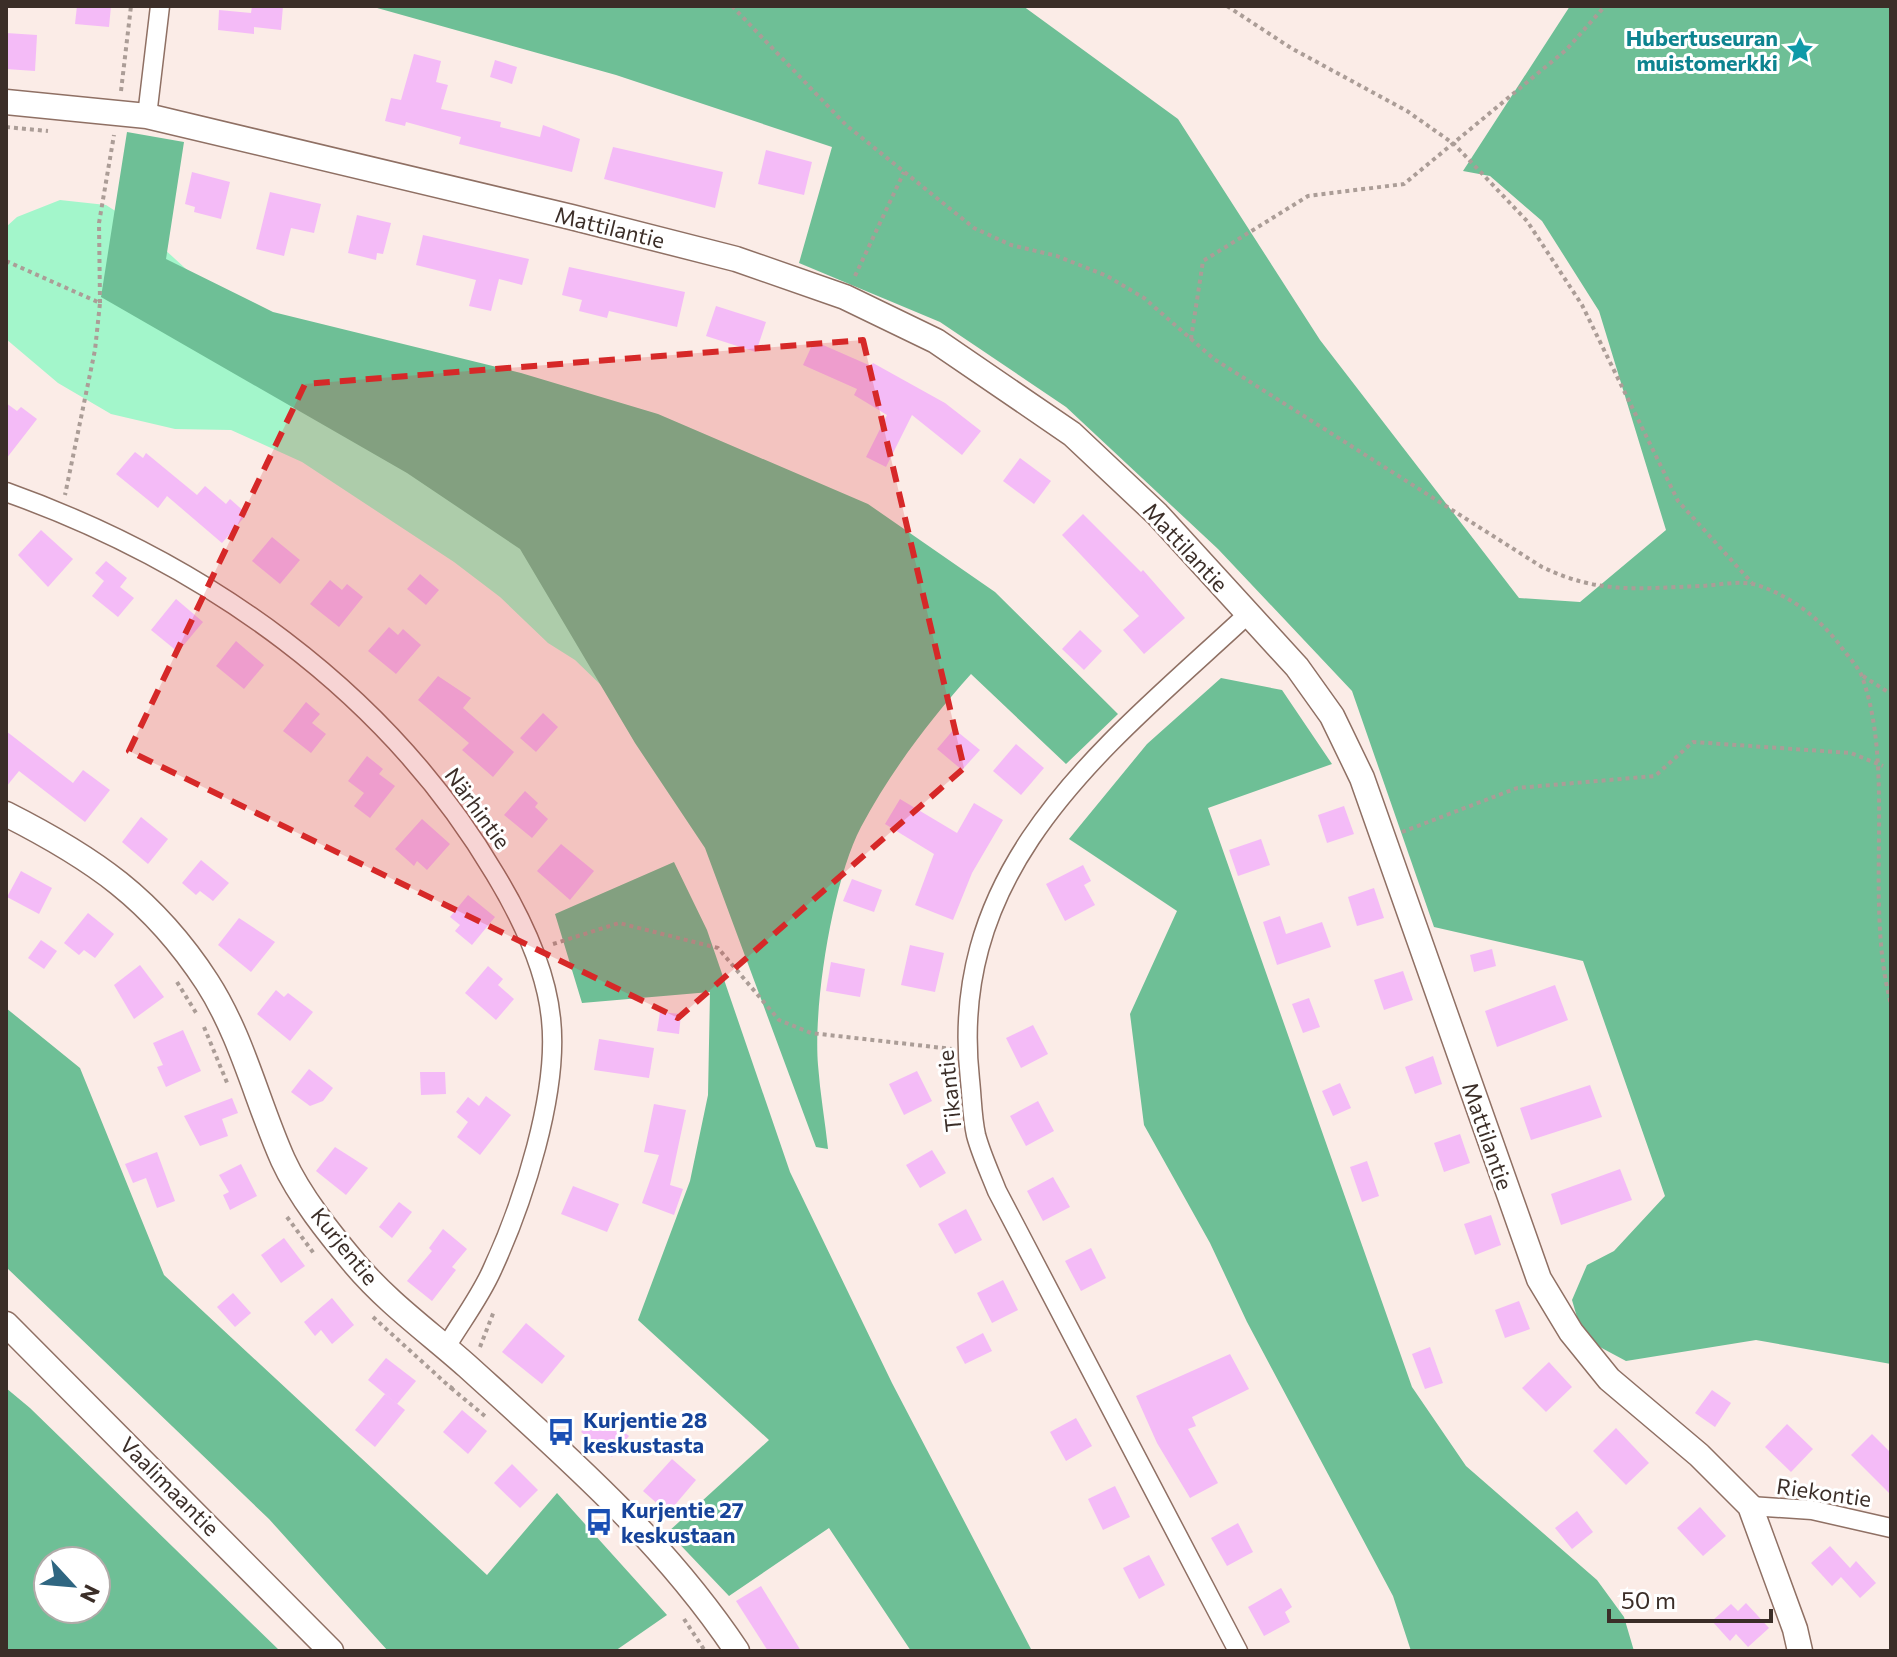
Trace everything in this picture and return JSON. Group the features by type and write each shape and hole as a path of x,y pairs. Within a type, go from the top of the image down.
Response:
{"street":[{"path":"147,116 160,6"},
{"name":"Mattilantie","path":"6,102 147,116 736,259 845,297 936,341 1072,434 1157,514 1297,667 1332,716 1362,778 1539,1279 1571,1332 1609,1379 1699,1455 1750,1506 1795,1629 1800,1651"},
{"name":"Närhintie","path":"6,492 142,551 213,589 280,636 348,691 414,762 474,839 515,908 531,947 551,1020 542,1122 518,1206 491,1272 446,1347"},
{"name":"Tikantie","path":"1238,1651 997,1191 976,1134 967,1051 971,978 988,915 1019,851 1055,801 1149,706 1248,614"},
{"name":"Kurjentie","path":"6,814 105,869 167,927 209,984 248,1068 284,1162 323,1225 358,1267 611,1497 656,1544 737,1651"},
{"name":"Vaalimaantie","path":"6,1324 331,1651"},
{"name":"Riekontie","path":"1750,1506 1812,1510 1891,1528"}],"path":[{"path":"60,515 95,350 100,303 99,223 118,112 131,6"},
{"path":"732,6 846,125 974,228 1011,245 1057,256 1107,276 1144,298 1214,359 1502,542 1578,584 1623,589 1752,584 1789,598 1825,626 1861,674 1879,731 1886,793 1880,911 1891,1004"},
{"path":"1227,6 1291,48 1407,111 1454,144 1527,221 1582,305 1678,501 1752,584"},
{"path":"1191,339 1203,261 1308,196 1404,184 1566,50 1605,6"},
{"path":"845,297 904,171"},
{"path":"6,261 100,303"},
{"path":"1861,674 1891,694"},
{"path":"1384,839 1517,788 1655,776 1693,742 1851,753 1883,766"},
{"path":"531,947 568,941 619,923 718,948 779,1020 811,1033 967,1051"},
{"path":"451,1388 497,1426"},
{"path":"682,1617 705,1651"}],"highlighted area":[{"path":"863,340 964,768 678,1018 129,751 305,384"}],"green space":[{"path":"370,6 1023,6 1178,119 1320,340 1519,598 1580,602 1666,530 1599,311 1542,221 1490,176 1463,171 1570,6 1891,6 1891,1364 1756,1340 1626,1361 1583,1338 1572,1300 1587,1265 1614,1251 1665,1196 1583,961 1434,927 1352,691 1218,549 1066,407 940,322 799,263 832,147 616,75"},
{"path":"127,132 184,142 166,259 273,312 521,373 658,414 868,504 995,592 1118,714 1066,764 971,674 898,766 861,827 851,850 827,943 817,1039 828,1149 816,1147 705,848 635,743 520,549 407,473 101,297"},
{"path":"60,200 106,205 139,226 209,290 463,434 604,688 575,660 548,643 500,597 454,562 302,462 231,430 175,429 111,414 58,383 6,339 6,227 17,217"},
{"path":"1221,678 1282,690 1332,764 1208,808 1412,1387 1466,1466 1597,1580 1624,1617 1634,1651 1411,1651 1393,1596 1247,1322 1210,1243 1144,1125 1130,1014 1177,911 1069,839 1147,744"},
{"path":"674,862 707,930 790,1172 892,1383 1032,1651 911,1651 829,1528 729,1596 668,1532 769,1440 638,1320 690,1181 708,1095 710,992 582,1003 555,914"},
{"path":"6,1008 80,1068 164,1275 487,1575 557,1493 667,1615 615,1651 388,1651 269,1519 6,1267"},
{"path":"6,1388 30,1408 280,1651 6,1651"}],"building":[{"path":"77,6 111,6 109,27 75,24"},
{"path":"252,6 283,6 281,30 254,27 254,34 218,30 219,10 251,13"},
{"path":"6,33 37,35 35,71 6,69"},
{"path":"414,54 441,61 436,82 448,85 441,109 501,122 500,127 540,137 543,125 580,139 572,172 459,144 461,137 406,122 405,126 385,121 391,98 401,100"},
{"path":"495,60 517,67 512,84 490,77"},
{"path":"613,147 723,172 715,208 604,179"},
{"path":"766,150 812,162 804,195 758,184"},
{"path":"192,172 230,182 221,219 194,212 195,207 185,204"},
{"path":"270,192 321,204 314,233 291,228 284,256 256,249"},
{"path":"357,215 391,223 383,254 377,253 376,260 348,253"},
{"path":"423,235 529,259 522,285 499,279 491,311 469,306 476,280 416,265"},
{"path":"569,267 685,292 677,327 609,311 607,318 579,311 582,300 562,295"},
{"path":"716,306 766,322 756,352 706,336"},
{"path":"814,341 871,366 873,363 945,403 981,431 962,455 912,415 886,467 866,457 887,415 854,395 857,389 803,365"},
{"path":"6,403 17,411 21,407 37,419 6,459"},
{"path":"135,452 143,458 146,453 197,495 205,486 226,504 230,499 247,514 222,543 167,496 158,508 116,474"},
{"path":"1020,458 1051,481 1034,504 1003,481"},
{"path":"1083,514 1141,572 1143,570 1185,618 1144,654 1123,630 1139,616 1062,535"},
{"path":"41,530 73,559 48,587 18,555"},
{"path":"272,537 300,560 280,584 252,561"},
{"path":"106,561 127,578 120,587 134,598 118,617 92,596 104,581 95,573"},
{"path":"420,574 439,590 426,605 407,589"},
{"path":"330,580 342,590 347,584 363,597 339,627 310,604"},
{"path":"176,599 203,622 178,652 151,630"},
{"path":"389,627 398,635 403,629 421,645 396,674 368,651"},
{"path":"1080,630 1102,651 1084,670 1062,649"},
{"path":"236,641 264,665 244,689 216,666"},
{"path":"438,676 471,698 463,708 514,752 493,777 462,750 469,743 418,700"},
{"path":"306,702 320,714 312,723 326,734 311,753 283,731"},
{"path":"543,713 558,727 536,752 520,738"},
{"path":"954,729 980,750 962,770 937,749"},
{"path":"6,731 73,783 83,770 110,790 85,822 19,771 6,787"},
{"path":"1016,744 1044,768 1021,795 993,771"},
{"path":"367,756 383,769 379,774 395,786 370,818 354,806 364,793 348,781"},
{"path":"525,791 538,803 535,807 548,819 532,838 504,815"},
{"path":"900,799 957,833 974,803 1003,820 972,873 953,920 915,905 934,854 885,824"},
{"path":"1344,806 1354,834 1327,843 1318,815"},
{"path":"141,817 168,839 148,864 122,842"},
{"path":"422,819 450,844 427,870 417,861 414,866 395,849"},
{"path":"1261,839 1270,865 1238,876 1229,850"},
{"path":"561,844 594,871 570,900 537,871"},
{"path":"201,860 229,883 213,901 200,891 196,895 182,883"},
{"path":"1083,865 1091,881 1084,885 1095,905 1065,921 1046,884"},
{"path":"21,871 52,888 39,914 7,897"},
{"path":"852,879 882,890 874,912 843,901"},
{"path":"1374,888 1384,918 1357,926 1348,897"},
{"path":"468,895 495,917 472,945 455,931 460,925 450,917"},
{"path":"88,913 114,934 95,958 84,950 79,955 64,943"},
{"path":"1280,916 1286,934 1322,922 1331,947 1277,965 1263,922"},
{"path":"239,918 275,942 251,972 218,945"},
{"path":"41,940 57,951 44,969 28,958"},
{"path":"910,945 944,953 935,992 901,985"},
{"path":"1492,949 1496,966 1474,972 1470,955"},
{"path":"831,962 865,969 860,997 826,991"},
{"path":"140,965 164,997 134,1019 114,985"},
{"path":"488,966 503,979 498,985 514,999 496,1020 465,993"},
{"path":"1403,971 1413,1000 1384,1010 1374,980"},
{"path":"1555,985 1568,1020 1497,1047 1485,1011"},
{"path":"276,990 284,997 288,993 313,1012 290,1041 257,1014"},
{"path":"1309,998 1320,1027 1303,1033 1292,1004"},
{"path":"660,1012 681,1014 679,1034 657,1031"},
{"path":"1033,1025 1048,1054 1021,1068 1006,1038"},
{"path":"183,1030 201,1071 166,1087 157,1067 163,1065 153,1043"},
{"path":"599,1039 654,1048 649,1078 594,1070"},
{"path":"1433,1056 1442,1084 1415,1094 1405,1067"},
{"path":"309,1069 333,1088 323,1101 310,1106 291,1092"},
{"path":"917,1071 932,1101 904,1115 889,1084"},
{"path":"420,1072 445,1072 446,1094 421,1095"},
{"path":"1340,1083 1351,1108 1333,1116 1322,1091"},
{"path":"1590,1085 1602,1117 1531,1140 1520,1108"},
{"path":"486,1096 511,1115 480,1155 457,1137 468,1122 456,1112 468,1097 479,1106"},
{"path":"232,1098 238,1113 222,1119 228,1136 200,1146 184,1116"},
{"path":"1038,1101 1054,1131 1026,1146 1010,1116"},
{"path":"654,1104 686,1110 670,1185 683,1189 674,1215 642,1203 659,1155 644,1152"},
{"path":"1460,1134 1470,1163 1444,1172 1434,1143"},
{"path":"335,1147 368,1168 346,1195 316,1171"},
{"path":"932,1150 946,1173 920,1188 906,1165"},
{"path":"157,1152 175,1201 157,1208 146,1178 133,1183 125,1164"},
{"path":"1367,1161 1379,1196 1362,1202 1350,1167"},
{"path":"241,1164 257,1196 230,1210 223,1195 229,1192 219,1175"},
{"path":"1620,1169 1632,1200 1561,1225 1551,1194"},
{"path":"1053,1177 1070,1207 1043,1221 1027,1191"},
{"path":"573,1186 619,1204 607,1232 561,1214"},
{"path":"399,1202 412,1212 392,1238 379,1227"},
{"path":"966,1209 982,1240 955,1254 938,1224"},
{"path":"1491,1215 1501,1245 1475,1255 1464,1224"},
{"path":"443,1229 467,1249 452,1267 456,1270 432,1301 407,1281 432,1251 429,1248"},
{"path":"284,1238 305,1266 281,1283 261,1255"},
{"path":"1091,1248 1106,1278 1081,1291 1065,1261"},
{"path":"1003,1280 1018,1310 992,1323 977,1293"},
{"path":"233,1293 251,1313 235,1327 217,1307"},
{"path":"332,1298 354,1325 332,1344 321,1330 315,1336 304,1322"},
{"path":"1519,1301 1530,1329 1505,1338 1495,1310"},
{"path":"526,1323 565,1356 542,1384 502,1352"},
{"path":"983,1333 992,1351 965,1364 956,1347"},
{"path":"1430,1347 1443,1383 1425,1389 1412,1354"},
{"path":"1230,1354 1249,1389 1192,1417 1196,1426 1188,1429 1218,1483 1190,1498 1157,1443 1136,1396"},
{"path":"386,1358 416,1381 397,1404 368,1380"},
{"path":"1549,1362 1572,1387 1546,1412 1522,1388"},
{"path":"1712,1390 1731,1403 1715,1427 1695,1413"},
{"path":"385,1394 405,1410 375,1447 355,1430"},
{"path":"462,1410 487,1431 468,1454 443,1432"},
{"path":"598,1411 629,1436 612,1457 581,1432"},
{"path":"1076,1418 1092,1446 1066,1461 1050,1432"},
{"path":"1787,1424 1813,1449 1791,1472 1765,1447"},
{"path":"1616,1428 1649,1463 1626,1485 1593,1451"},
{"path":"1872,1434 1891,1453 1891,1495 1851,1455"},
{"path":"672,1459 696,1480 668,1513 643,1491"},
{"path":"512,1464 538,1490 520,1508 494,1483"},
{"path":"1115,1486 1130,1517 1103,1530 1088,1499"},
{"path":"1700,1507 1726,1536 1703,1556 1677,1528"},
{"path":"1577,1511 1593,1532 1572,1549 1555,1528"},
{"path":"1238,1523 1253,1552 1227,1566 1211,1538"},
{"path":"1830,1546 1850,1568 1856,1561 1876,1583 1860,1598 1841,1577 1832,1586 1811,1563"},
{"path":"1149,1555 1165,1585 1139,1599 1123,1568"},
{"path":"761,1586 801,1651 768,1651 736,1601"},
{"path":"1281,1588 1292,1607 1285,1612 1290,1622 1264,1636 1248,1607"},
{"path":"1746,1603 1769,1628 1748,1647 1736,1634 1730,1641 1712,1621 1731,1604 1738,1611"}],"place":[{"name":"Hubertuseuran muistomerkki","path":"1800,50"},
{"name":"Kurjentie 28 keskustasta","path":"561,1432"},
{"name":"Kurjentie 27 keskustaan","path":"599,1522"}]}
